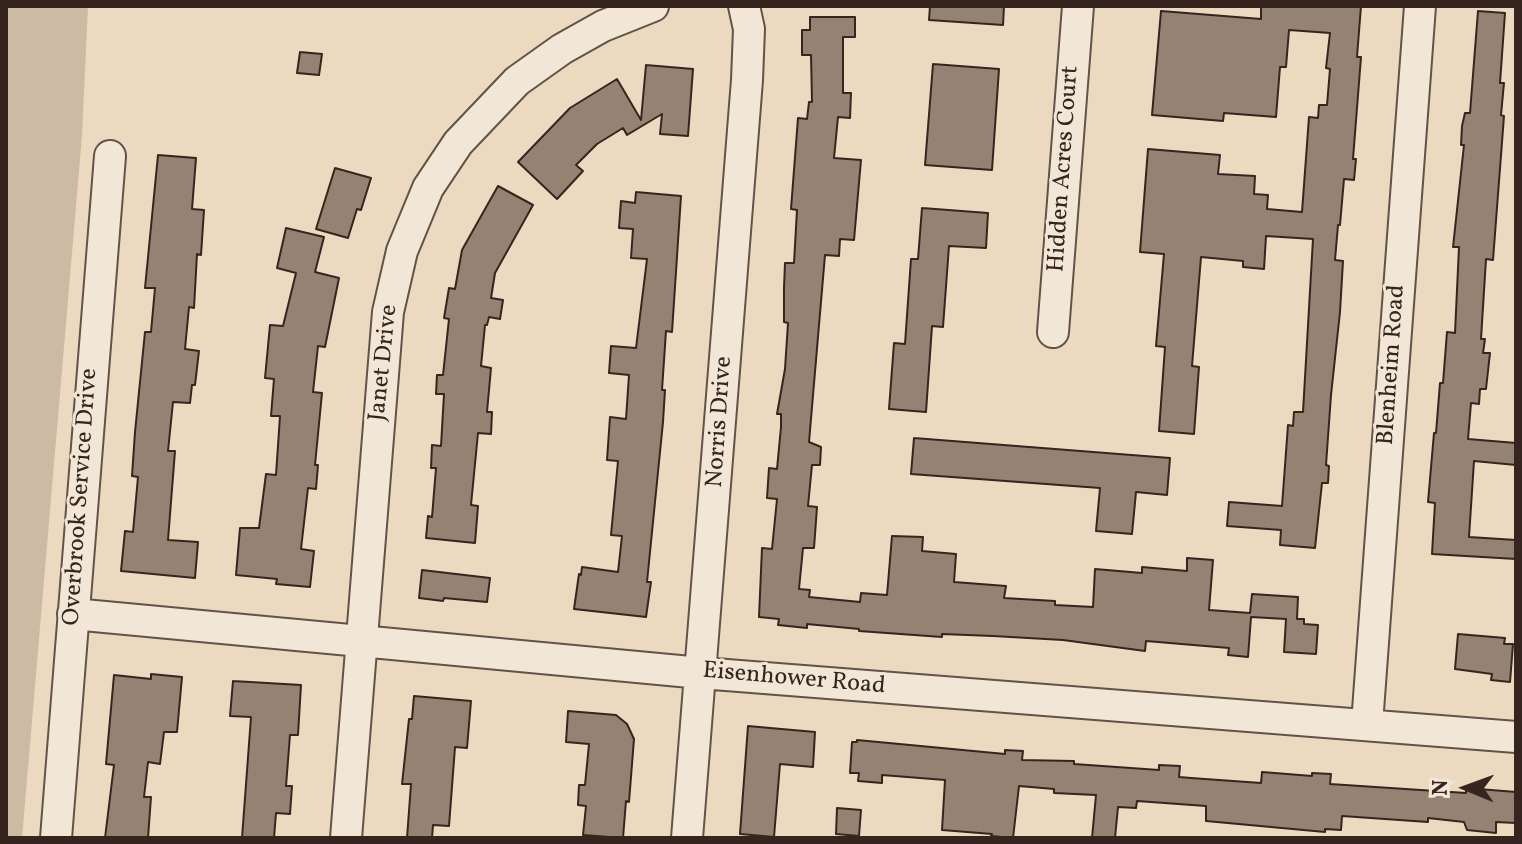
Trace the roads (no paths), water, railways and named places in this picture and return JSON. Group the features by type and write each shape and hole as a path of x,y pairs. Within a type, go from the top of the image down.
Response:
{"street":[{"name":"Janet Drive","path":"346,838 388,312 402,251 428,188 458,143 517,81 562,49 603,26 653,6"},
{"name":"Norris Drive","path":"687,838 747,80 749,29 744,6"},
{"name":"Hidden Acres Court","path":"1053,332 1078,6"},
{"name":"Blenheim Road","path":"1367,724 1420,6"},
{"name":"Overbrook Service Drive","path":"56,838 110,156"},
{"name":"Eisenhower Road","path":"73,614 701,673 1516,737"}]}
